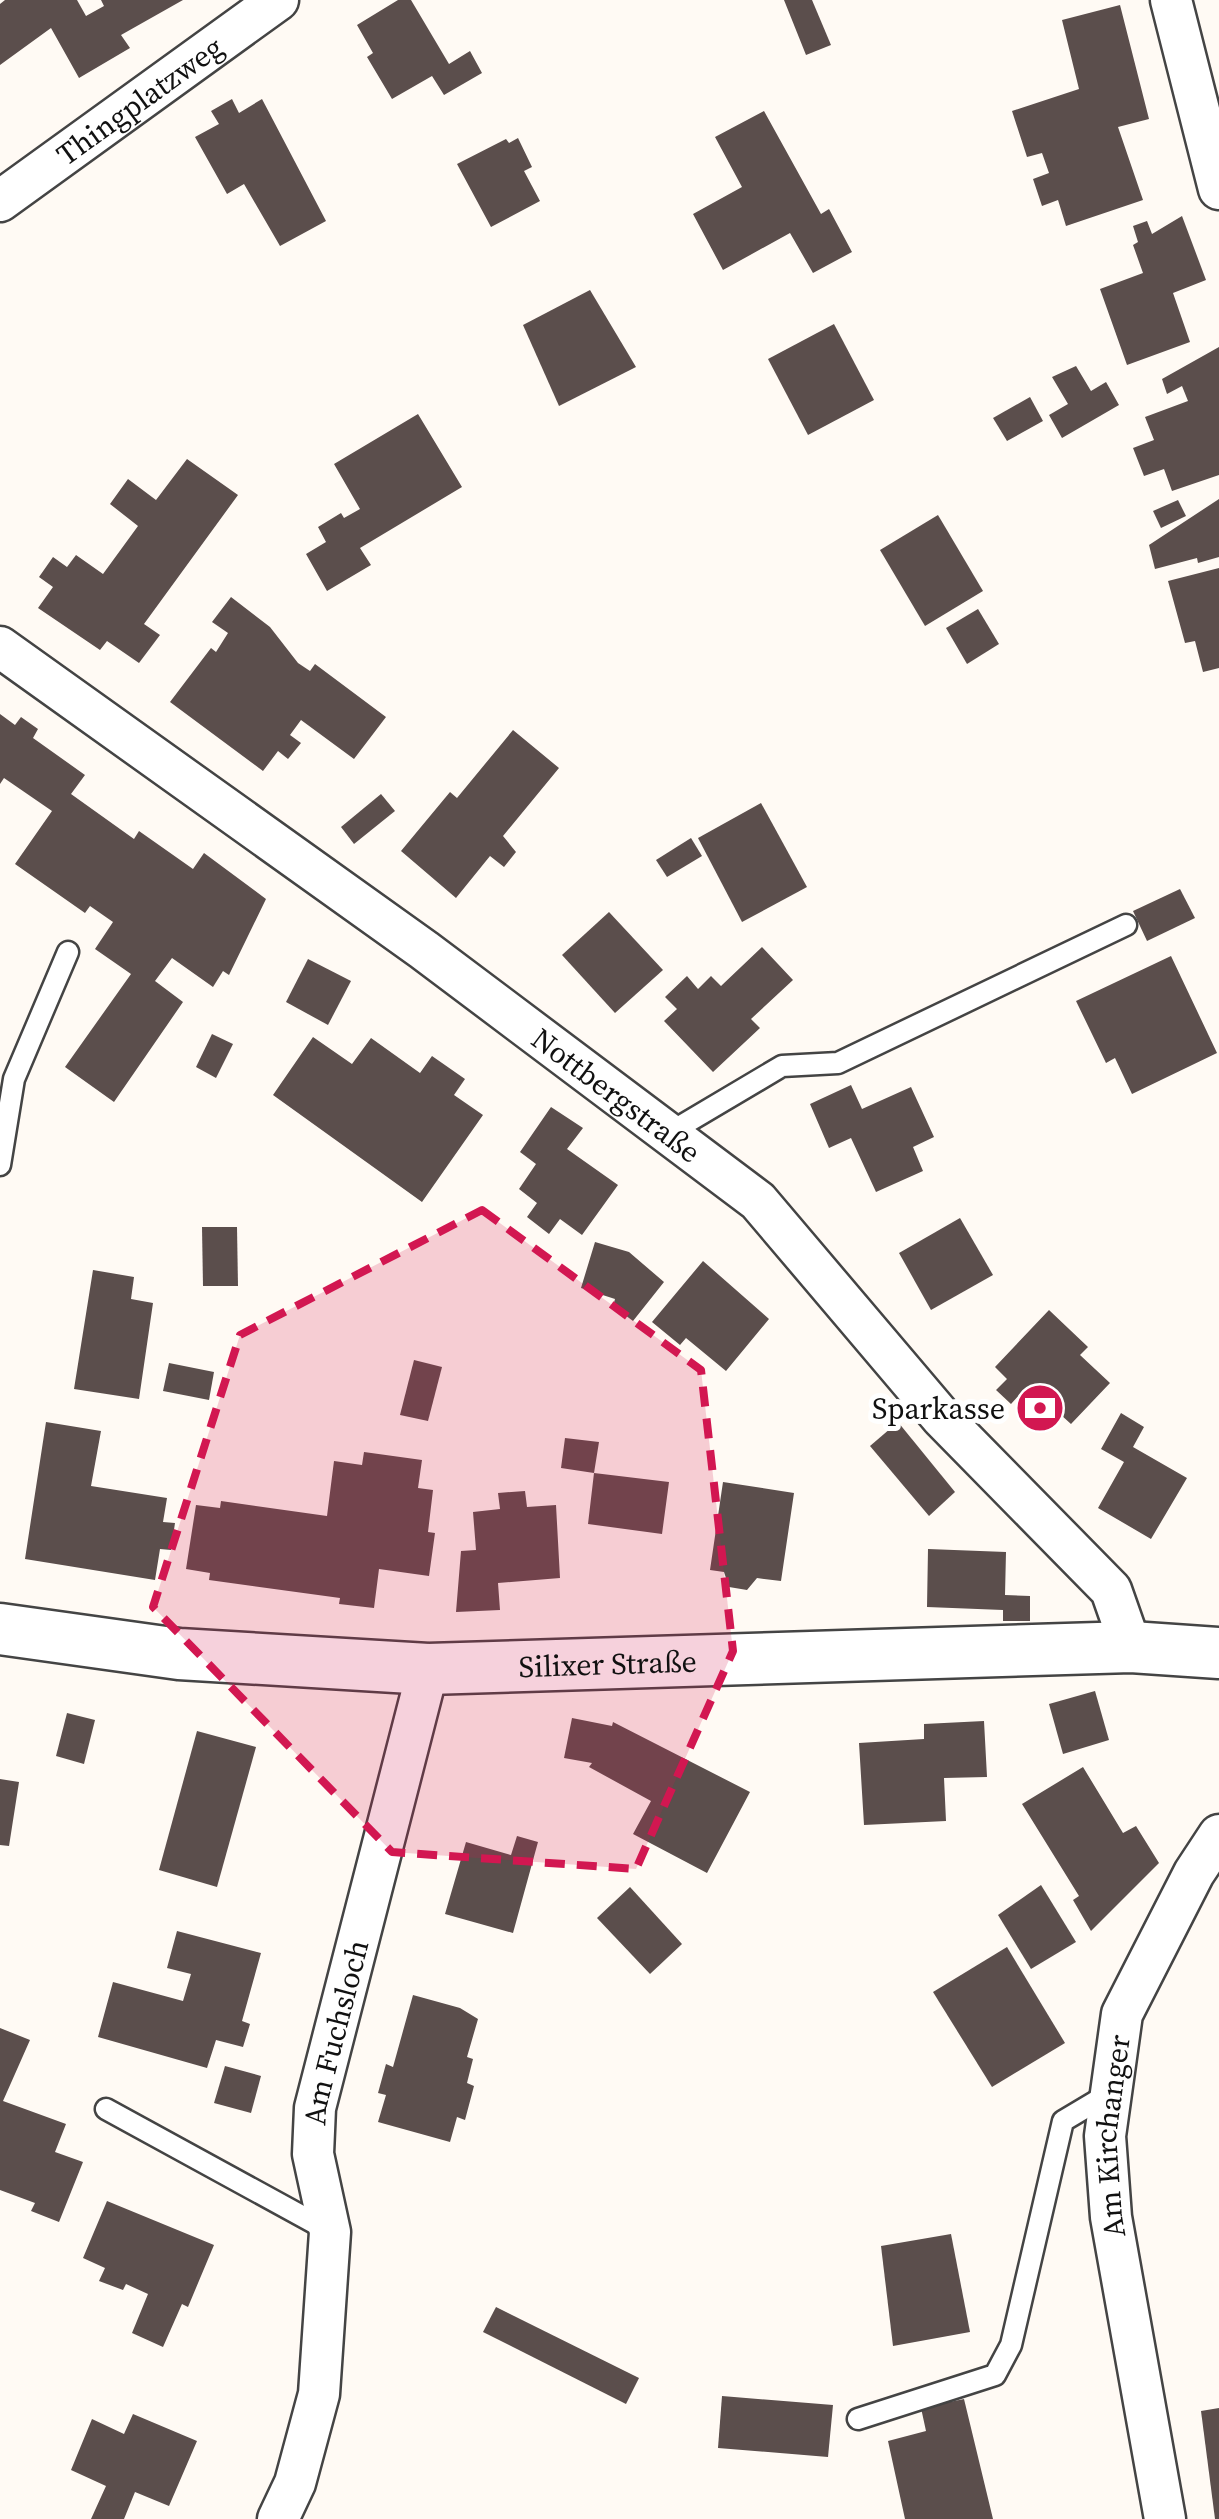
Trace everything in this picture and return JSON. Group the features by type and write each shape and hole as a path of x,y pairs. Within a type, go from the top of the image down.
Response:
{"street":[{"name":"Thingplatzweg","path":"0,201 278,0"},
{"path":"1171,0 1219,189"},
{"name":"Nottbergstraße","path":"0,647 424,950 758,1201 942,1418 1111,1590 1130,1648"},
{"name":"Silixer Straße","path":"0,1629 179,1654 428,1670 1130,1648 1219,1653"},
{"name":"Am Fuchsloch","path":"278,2519 295,2483 319,2394 330,2232 313,2154 316,2108 428,1670"},
{"name":"Am Kirchanger","path":"1166,2519 1111,2217 1106,2136 1122,2014 1194,1873 1219,1834"}],"lane":[{"path":"669,1133 782,1066 838,1063 1126,924"},
{"path":"0,1165 14,1079 68,952"},
{"path":"858,2419 995,2375 1011,2345 1063,2121 1111,2092"},
{"path":"106,2109 330,2232"}],"highlighted area":[{"path":"482,1210 701,1370 733,1651 636,1869 392,1852 153,1607 240,1335"}],"building":[{"path":"5,0 77,0 86,16 104,6 101,0 183,0 121,35 130,48 79,78 51,28 0,65 0,4"},
{"path":"398,0 411,0 449,64 470,51 482,73 444,95 432,76 392,99 367,57 373,53 357,25"},
{"path":"784,0 812,0 831,45 806,55"},
{"path":"1120,5 1149,119 1118,127 1143,200 1066,226 1058,200 1042,206 1033,179 1049,173 1042,153 1027,157 1012,111 1079,89 1062,20"},
{"path":"232,99 239,113 262,99 326,221 280,246 244,184 227,194 195,137 219,124 211,111"},
{"path":"764,111 821,214 829,209 852,252 813,273 790,233 723,270 693,214 742,187 715,137"},
{"path":"518,138 532,167 524,171 540,201 491,227 457,164 506,139 509,143"},
{"path":"1182,216 1206,280 1173,293 1190,342 1127,365 1100,289 1143,273 1133,245 1138,242 1133,226 1147,221 1152,234"},
{"path":"590,290 636,367 559,406 523,325"},
{"path":"834,324 874,400 808,435 768,359"},
{"path":"1219,347 1219,475 1172,491 1164,469 1144,476 1133,448 1154,440 1145,417 1188,401 1182,386 1167,394 1162,379"},
{"path":"1076,366 1091,391 1106,382 1119,405 1062,438 1049,415 1068,404 1052,377"},
{"path":"1030,397 1043,421 1007,441 993,418"},
{"path":"418,414 462,487 360,548 371,565 327,591 306,554 326,542 318,527 341,513 344,518 360,509 334,464"},
{"path":"187,459 238,495 144,624 160,635 139,663 107,641 100,650 38,608 53,587 39,577 53,557 67,567 76,555 103,574 138,526 110,504 128,479 156,500"},
{"path":"1219,499 1219,557 1198,563 1197,558 1155,569 1149,545"},
{"path":"1178,500 1186,516 1161,528 1153,511"},
{"path":"938,515 983,591 925,626 880,550"},
{"path":"1219,568 1219,668 1203,672 1195,641 1185,643 1168,581"},
{"path":"231,597 270,627 298,663 310,671 315,664 386,717 354,759 301,720 290,735 301,743 288,759 278,751 263,771 170,702 211,648 216,652 228,633 212,622"},
{"path":"978,609 999,644 967,664 946,628"},
{"path":"0,714 15,725 21,717 38,729 33,738 85,775 71,794 134,839 139,831 193,869 204,853 266,899 229,975 223,971 213,987 172,958 155,981 183,1002 114,1102 65,1067 131,974 95,949 113,922 90,906 85,913 15,864 52,811 4,778 0,784"},
{"path":"513,730 559,768 503,836 516,852 504,867 490,856 456,898 401,851 450,792 457,798"},
{"path":"381,794 395,811 354,844 341,827"},
{"path":"761,803 807,887 742,922 698,838"},
{"path":"691,838 702,856 667,877 656,860"},
{"path":"1180,889 1195,918 1147,941 1133,911"},
{"path":"609,912 663,970 615,1013 562,955"},
{"path":"762,947 793,980 751,1019 760,1028 713,1072 664,1021 677,1009 665,997 687,976 698,989 711,976 721,986"},
{"path":"1171,956 1217,1053 1132,1094 1115,1058 1106,1063 1076,1001"},
{"path":"308,959 351,981 328,1025 286,1002"},
{"path":"212,1034 233,1044 216,1078 196,1067"},
{"path":"313,1037 352,1064 371,1038 420,1073 432,1056 465,1079 454,1095 483,1115 422,1202 273,1095"},
{"path":"851,1085 862,1109 911,1087 934,1137 913,1147 923,1171 876,1192 851,1138 829,1148 810,1104"},
{"path":"551,1107 583,1128 567,1149 618,1185 582,1235 560,1219 549,1234 527,1217 537,1203 519,1189 536,1164 520,1152"},
{"path":"960,1218 993,1275 931,1310 899,1253"},
{"path":"202,1227 237,1227 238,1286 203,1286"},
{"path":"595,1242 629,1252 664,1282 633,1321 613,1306 615,1299 581,1288"},
{"path":"703,1261 769,1319 726,1371 686,1338 680,1345 652,1322"},
{"path":"93,1270 134,1277 131,1299 153,1303 139,1399 74,1389"},
{"path":"1049,1310 1088,1347 1080,1355 1110,1383 1071,1424 1041,1397 1034,1404 1021,1393 1011,1404 996,1390 1007,1379 995,1367"},
{"path":"414,1360 442,1367 428,1421 400,1415"},
{"path":"169,1363 214,1372 209,1400 163,1391"},
{"path":"1121,1413 1144,1427 1133,1447 1187,1478 1151,1539 1098,1508 1124,1462 1101,1449"},
{"path":"46,1422 101,1431 91,1486 167,1498 163,1522 175,1523 171,1550 160,1549 155,1580 25,1559"},
{"path":"898,1422 955,1492 929,1516 870,1446"},
{"path":"565,1438 599,1442 594,1473 561,1468"},
{"path":"364,1452 422,1460 418,1488 433,1490 428,1532 435,1533 429,1576 379,1569 374,1608 339,1604 340,1598 209,1580 210,1573 186,1569 196,1505 220,1508 221,1501 327,1516 334,1461 362,1465"},
{"path":"594,1473 669,1482 662,1534 588,1524"},
{"path":"723,1482 794,1493 781,1581 757,1578 747,1590 729,1587 724,1572 710,1570"},
{"path":"525,1491 527,1507 556,1505 560,1578 498,1583 500,1610 456,1612 461,1551 476,1550 473,1512 500,1509 498,1493"},
{"path":"928,1549 1006,1552 1005,1595 1030,1596 1030,1621 1003,1621 1003,1610 927,1607"},
{"path":"1095,1691 1109,1740 1063,1754 1049,1704"},
{"path":"67,1713 95,1720 84,1764 56,1756"},
{"path":"572,1718 612,1726 613,1722 750,1792 707,1873 633,1834 651,1801 589,1767 592,1763 564,1758"},
{"path":"984,1721 987,1777 944,1778 946,1821 864,1825 859,1743 924,1739 924,1724"},
{"path":"197,1731 256,1747 217,1887 159,1870"},
{"path":"1083,1767 1123,1833 1136,1826 1159,1863 1091,1931 1073,1900 1079,1896 1022,1804"},
{"path":"0,1779 19,1782 9,1846 0,1845"},
{"path":"517,1836 538,1842 513,1933 445,1914 466,1842 511,1855"},
{"path":"1041,1885 1076,1942 1031,1969 998,1915"},
{"path":"630,1887 682,1944 650,1974 597,1918"},
{"path":"177,1931 261,1953 242,2021 250,2024 243,2047 216,2040 207,2068 98,2037 113,1982 183,2001 191,1974 167,1968"},
{"path":"1007,1947 1065,2043 992,2087 933,1992"},
{"path":"413,1995 460,2008 478,2019 467,2057 473,2059 467,2083 474,2086 465,2120 457,2117 450,2142 378,2122 386,2095 378,2093 386,2064 393,2067"},
{"path":"0,2028 30,2040 3,2101 66,2124 55,2152 83,2162 59,2222 31,2211 35,2203 0,2190"},
{"path":"225,2066 261,2076 251,2113 214,2103"},
{"path":"107,2201 214,2245 188,2307 182,2304 163,2347 132,2333 148,2294 126,2284 123,2290 99,2281 105,2268 83,2258"},
{"path":"951,2234 970,2332 893,2346 881,2246"},
{"path":"496,2307 639,2378 626,2404 483,2332"},
{"path":"722,2396 833,2405 828,2457 718,2448"},
{"path":"964,2399 993,2519 905,2519 888,2441 926,2431 921,2408"},
{"path":"1219,2408 1219,2519 1215,2519 1201,2411"},
{"path":"133,2414 197,2441 169,2506 135,2492 124,2519 91,2519 106,2486 71,2470 92,2419 124,2434"}],"place":[{"name":"Sparkasse","path":"1040,1408"}]}
